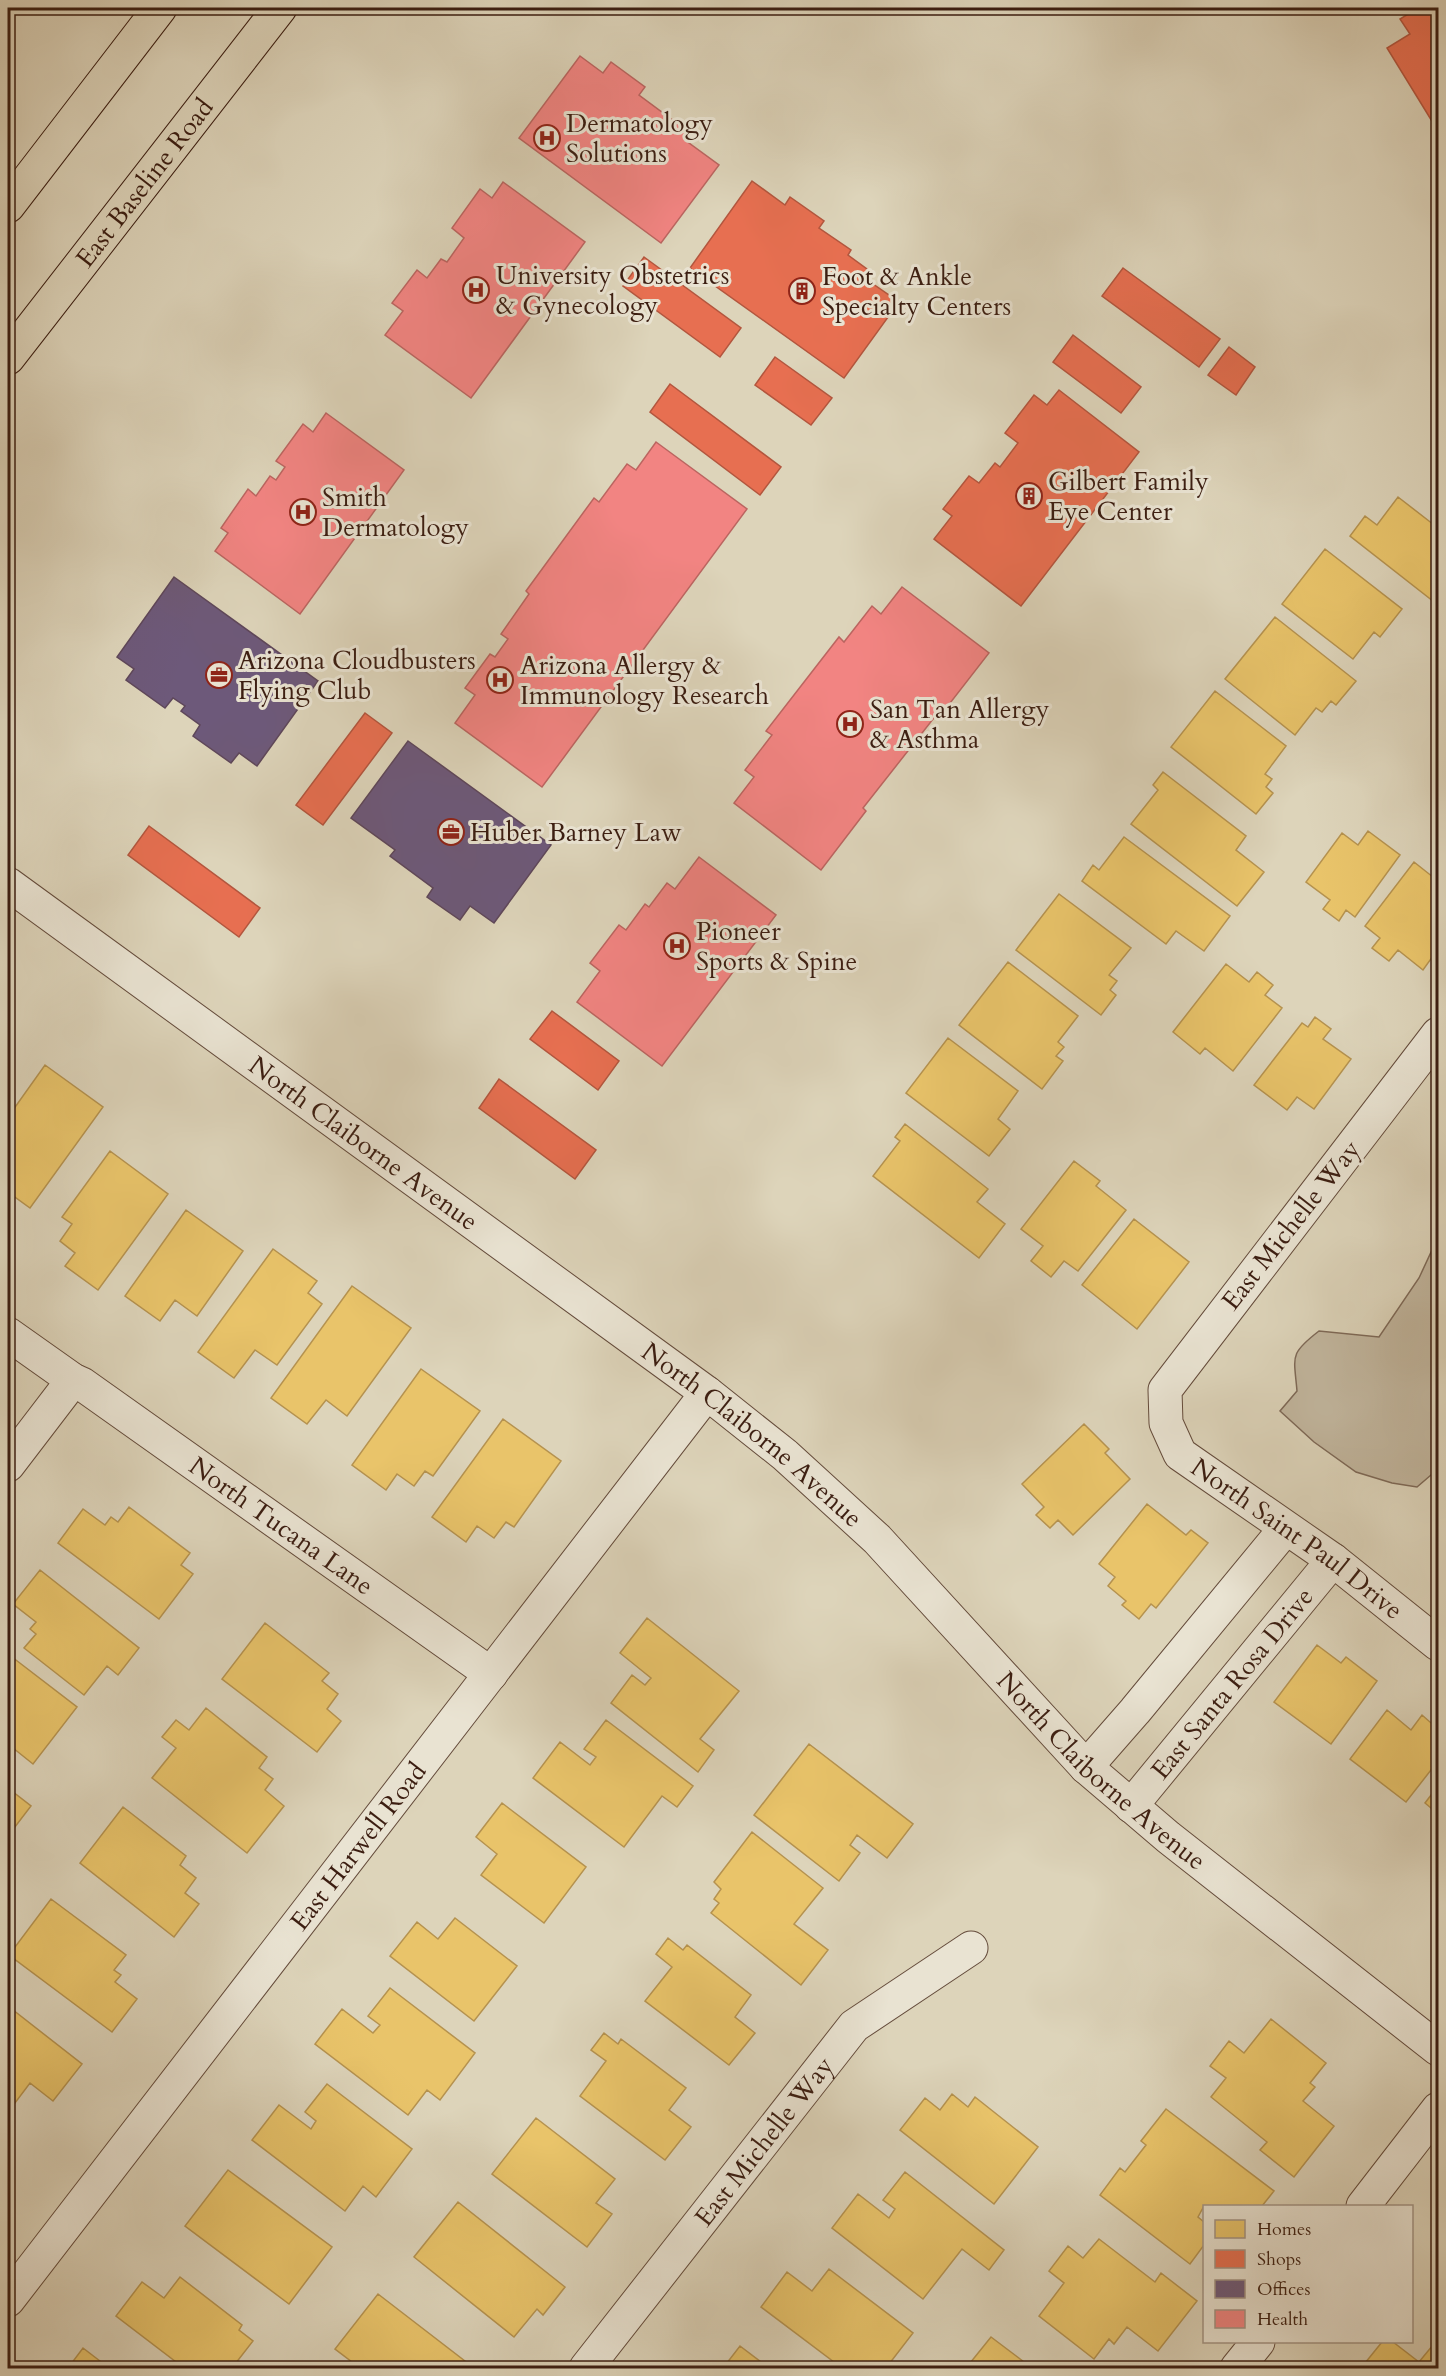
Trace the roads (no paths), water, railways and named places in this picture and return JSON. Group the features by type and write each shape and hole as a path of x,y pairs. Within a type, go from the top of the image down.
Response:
{"main road":[{"path":"8,206 160,8"},
{"name":"East Baseline Road","path":"8,358 280,8"}],"street":[{"name":"North Claiborne Avenue","path":"8,884 707,1393 785,1455 877,1539 1086,1767 1131,1806 1438,2049"},
{"name":"East Michelle Way","path":"1166,1423 1165,1390 1438,1034"},
{"name":"North Tucana Lane","path":"8,1334 491,1674"},
{"path":"8,1465 73,1380"},
{"name":"East Harwell Road","path":"8,2300 707,1393"},
{"name":"North Saint Paul Drive","path":"1166,1423 1180,1454 1332,1560 1438,1644"},
{"path":"1086,1767 1286,1529"},
{"name":"East Santa Rosa Drive","path":"1131,1806 1332,1560"},
{"name":"East Michelle Way","path":"586,2368 854,2026 971,1948"},
{"path":"1364,2205 1438,2109"},
{"path":"1237,2368 1257,2343"}],"place":[{"name":"Dermatology Solutions","path":"547,138"},
{"name":"University Obstetrics & Gynecology","path":"476,290"},
{"name":"Foot & Ankle Specialty Centers","path":"802,291"},
{"name":"Gilbert Family Eye Center","path":"1029,496"},
{"name":"Smith Dermatology","path":"303,512"},
{"name":"Arizona Cloudbusters Flying Club","path":"219,675"},
{"name":"Arizona Allergy & Immunology Research","path":"500,680"},
{"name":"San Tan Allergy & Asthma","path":"850,724"},
{"name":"Huber Barney Law","path":"451,832"},
{"name":"Pioneer Sports & Spine","path":"677,946"}]}
